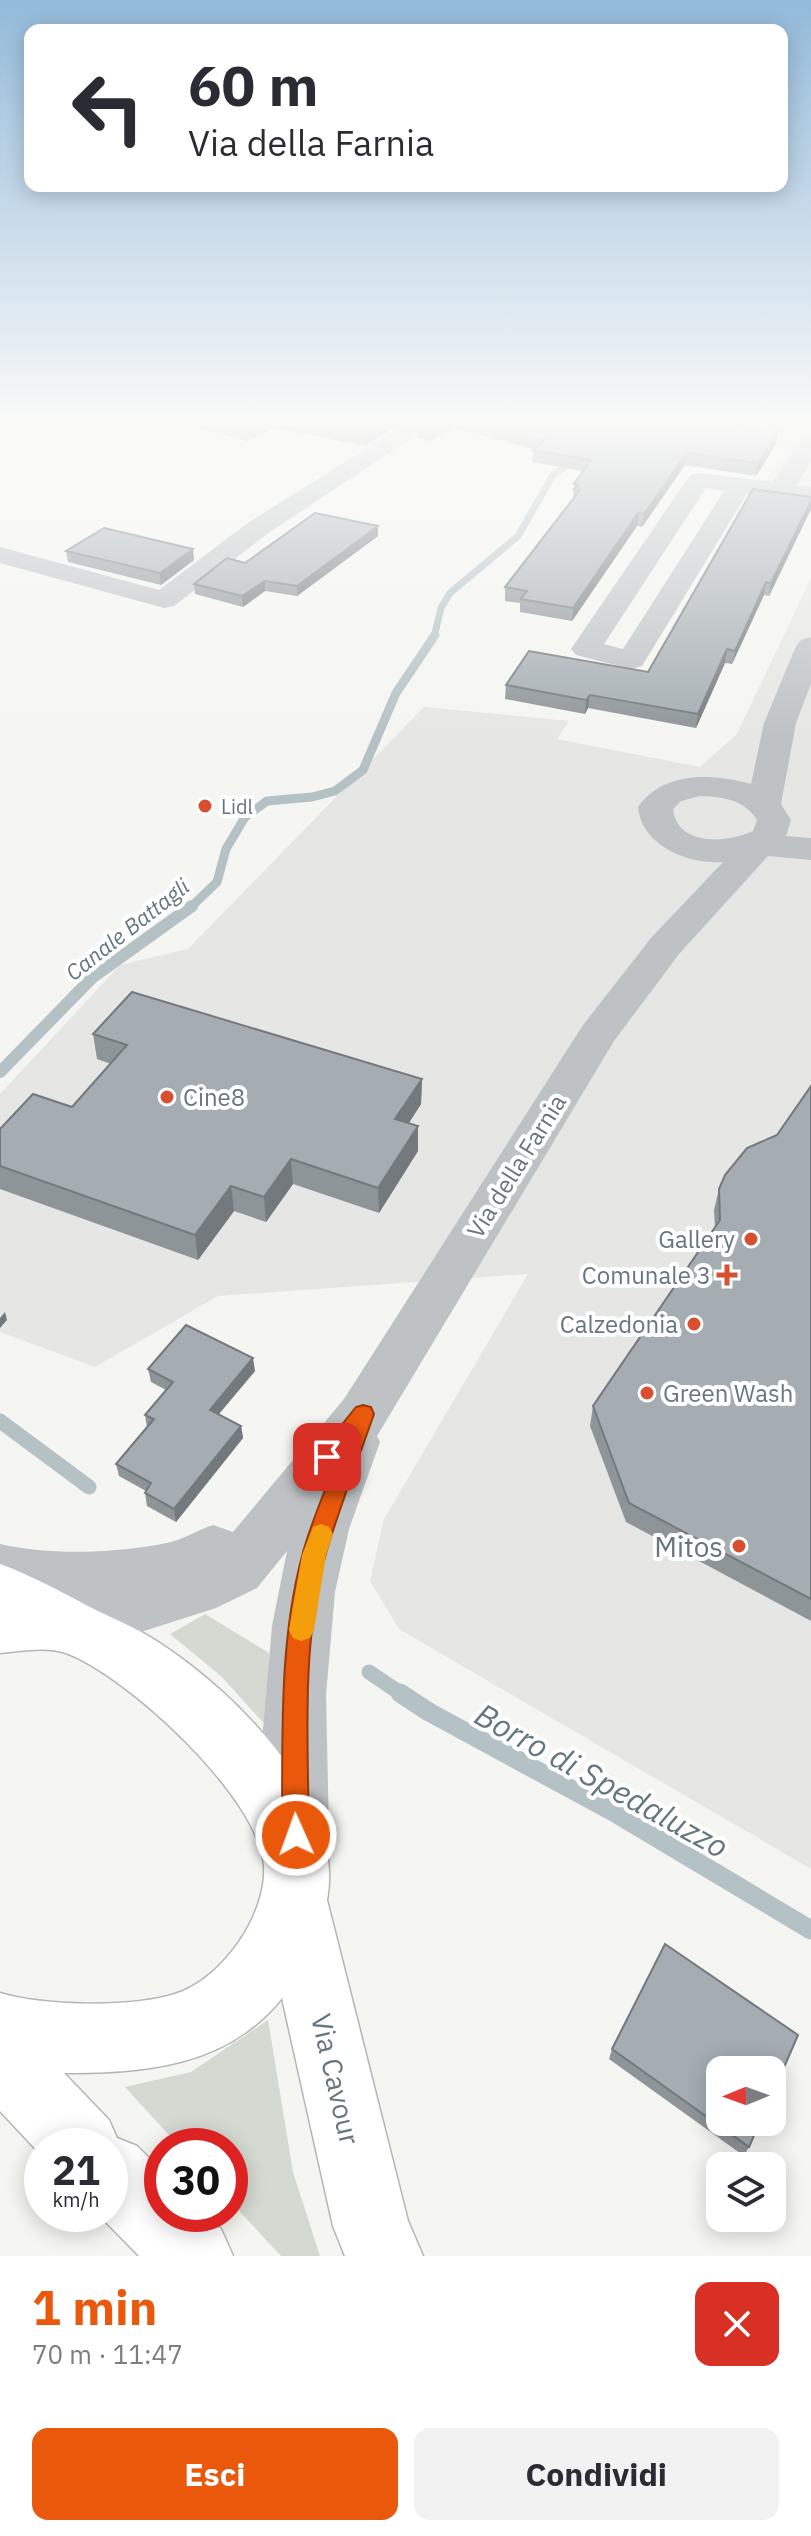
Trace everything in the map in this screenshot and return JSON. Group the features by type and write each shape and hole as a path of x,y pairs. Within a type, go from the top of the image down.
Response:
{"main road":[{"name":"Via Cavour","path":"0,1590 141,1663 180,1693 218,1731 284,1816 371,2226 384,2256"},
{"name":"Via Cavour","path":"0,1626 29,1622 72,1627"},
{"path":"0,2028 63,2038 152,2035 188,2024 232,2001 263,1968 286,1930 296,1882"},
{"path":"0,2058 66,2128"},
{"path":"128,2191 194,2256"}],"street":[{"path":"0,555 164,600 256,529"},
{"path":"666,529 586,649 631,660 712,529"},
{"path":"765,820 780,723 811,646"},
{"path":"780,723 726,772 699,786 671,792 655,807 657,825 678,842 721,851 765,820 811,826"},
{"path":"699,786 736,790 765,820 811,849"},
{"name":"Via della Farnia","path":"72,1627 196,1589 237,1570 363,1414 588,1049 765,820"},
{"path":"678,842 684,880 682,928"},
{"name":"Via della Farnia","path":"296,1882 293,1778 295,1693 303,1611 314,1555 363,1414"},
{"name":"Via della Farnia","path":"0,1570 21,1575 85,1577 173,1568 273,1522"}],"shaded area":[{"path":"811,578 811,1869 399,1629 370,1581 384,1519 528,1274 218,1296 95,1367 0,1332 0,1094 120,965 188,949 424,707 569,721 557,739 700,767 737,734"},
{"path":"205,1614 269,1653 268,1728 222,1677 170,1634"},
{"path":"268,2020 293,2172 320,2256 281,2256 248,2220 248,2128 163,2128 125,2087 191,2072"}],"building":[{"path":"102,529 193,549 160,573 66,551"},
{"path":"292,529 374,529 297,586 265,581 242,596 194,584 227,558 245,563"},
{"path":"550,529 627,529 573,608 521,599 527,591 505,587"},
{"path":"730,529 797,529 771,583 766,582 735,651 727,649 698,714 590,695 586,700 506,685 529,651 648,672"},
{"path":"132,992 422,1079 395,1119 418,1126 378,1188 291,1159 264,1197 231,1186 195,1235 0,1166 0,1129 33,1094 72,1107 127,1045 93,1034"},
{"path":"811,1086 811,1599 629,1503 593,1406 720,1220 719,1189 725,1175 747,1148 777,1135"},
{"path":"186,1325 253,1358 210,1410 241,1426 174,1509 145,1493 151,1483 116,1464 154,1419 145,1415 173,1382 148,1369"},
{"path":"665,1944 798,2035 786,2063 786,2056 706,2056 706,2116 612,2049"},
{"path":"734,2136 754,2136 749,2147"}],"waterway":[{"name":"Canale Battagli","path":"434,636 441,608 450,593 518,536 522,529"},
{"name":"Canale Battagli","path":"190,908 217,882 226,849 245,817 267,801 312,797 335,791 363,770 396,693 434,636"},
{"name":"Canale Battagli","path":"0,1072 93,977 192,906"},
{"name":"Borro di Spedaluzzo","path":"0,1421 89,1487"},
{"name":"Borro di Spedaluzzo","path":"369,1672 401,1694"},
{"name":"Borro di Spedaluzzo","path":"401,1694 617,1814 811,1930"}],"slow traffic":[{"path":"301,1630 314,1555 321,1534"}],"place":[{"name":"Lidl","path":"205,806"},
{"name":"Cine8","path":"167,1097"},
{"name":"Gallery","path":"751,1239"},
{"name":"Comunale 3","path":"727,1275"},
{"name":"Calzedonia","path":"694,1324"},
{"name":"Green Wash","path":"647,1393"},
{"name":"Mitos","path":"739,1546"}],"route":[{"path":"296,1835 293,1778 295,1693 303,1611 314,1555 363,1414 327,1457"}]}
